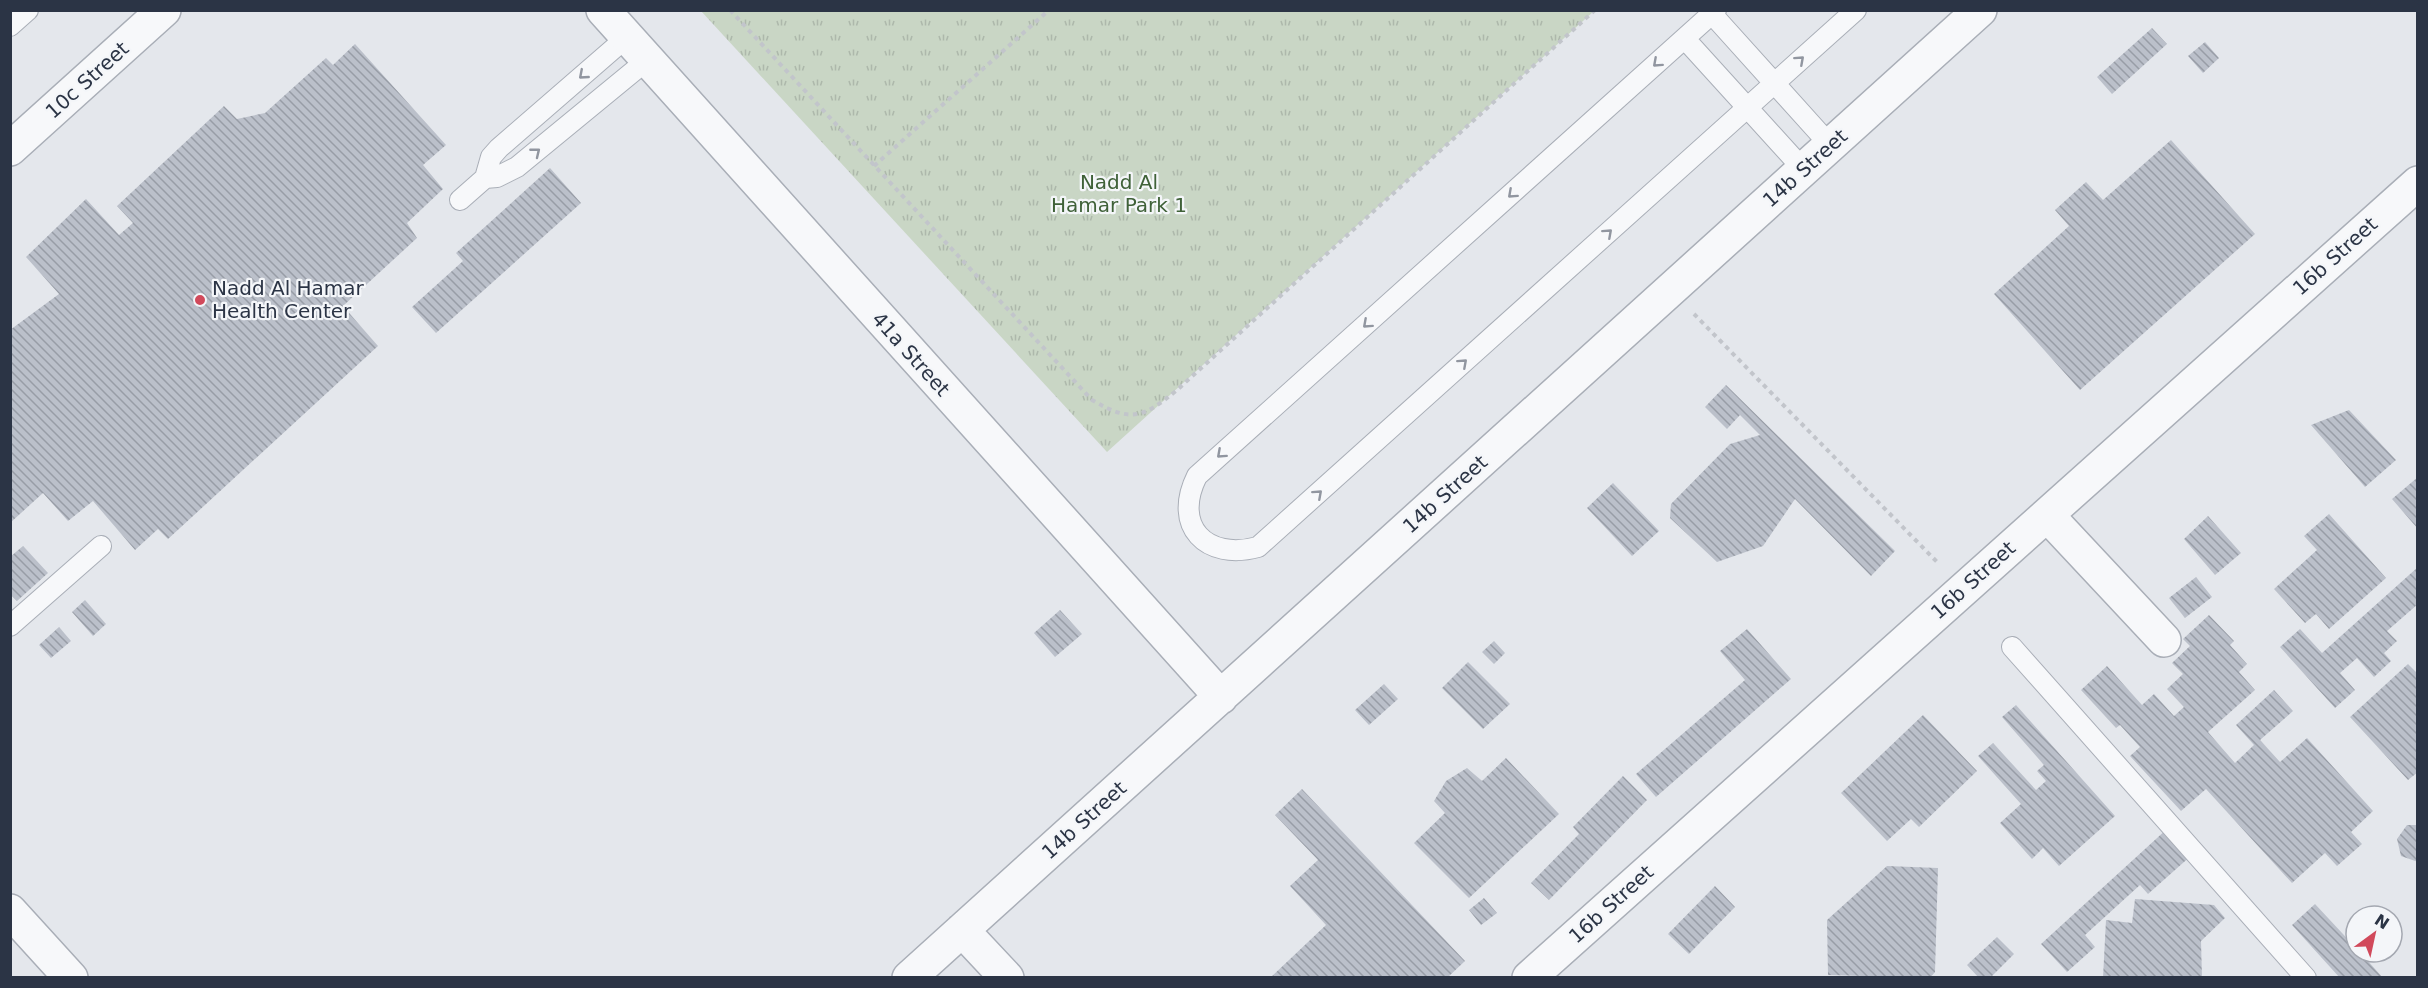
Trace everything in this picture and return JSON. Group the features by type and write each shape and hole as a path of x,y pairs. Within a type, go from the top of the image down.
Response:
{"street":[{"name":"10c Street","path":"10,149 164,10"},
{"name":"41a Street","path":"603,10 1221,697"},
{"name":"14b Street","path":"909,978 1980,10"},
{"name":"16b Street","path":"1529,978 2418,183"},
{"path":"2046,514 2164,640"},
{"path":"10,911 71,978"},
{"path":"962,930 1007,978"}],"lane":[{"path":"10,26 28,10"},
{"path":"1830,145 1774,83 1714,12 1197,476 1188,495 1188,517 1198,535 1216,548 1237,552 1258,547 1748,108 1774,83 1856,10"},
{"path":"1685,39 1803,169"},
{"path":"460,200 485,178 491,157 499,148 636,49"},
{"path":"485,178 497,177 517,167 636,49"},
{"path":"10,626 101,546"},
{"path":"2012,647 2306,978"}],"path":[{"path":"730,10 1092,400 1116,414 1141,415 1159,405 1177,390 1594,10"},
{"path":"874,166 1049,10"},
{"path":"1671,290 1963,589"}],"green space":[{"name":"Nadd Al Hamar Park 1","path":"701,11 1594,11 1107,452"}],"building":[{"path":"2152,28 2167,44 2112,94 2097,77"},
{"path":"2205,42 2219,58 2203,73 2188,56"},
{"name":"Nadd Al Hamar Health Center","path":"355,44 446,145 423,165 443,189 407,223 417,238 343,306 378,346 168,539 158,529 135,550 93,501 68,521 43,493 10,523 10,330 59,294 26,257 86,199 119,235 133,223 117,206 224,106 237,119 265,113 326,58 333,65"},
{"path":"2171,140 2255,234 2080,390 1994,294 2069,226 2055,210 2086,182 2103,200"},
{"path":"550,168 581,203 436,333 412,307 463,261 456,253"},
{"path":"1726,385 1895,551 1871,576 1795,499 1763,546 1717,562 1670,518 1671,504 1730,444 1760,435 1740,415 1727,429 1705,407"},
{"path":"2349,410 2396,460 2365,487 2311,425"},
{"path":"2418,477 2418,529 2392,499"},
{"path":"1613,483 1659,531 1632,556 1587,508"},
{"path":"2329,514 2386,578 2329,629 2316,614 2305,623 2274,589 2317,550 2304,536"},
{"path":"2208,516 2241,553 2215,575 2184,539"},
{"path":"23,546 48,573 17,601 10,594 10,557"},
{"path":"2418,567 2418,604 2387,631 2397,641 2384,653 2391,661 2374,677 2357,658 2340,673 2355,690 2335,708 2280,647 2300,629 2322,653"},
{"path":"2196,577 2212,597 2185,618 2169,598"},
{"path":"85,600 106,624 93,636 72,612"},
{"path":"1060,610 1082,634 1055,657 1034,633"},
{"path":"2209,615 2234,641 2230,645 2247,664 2239,672 2255,690 2208,732 2235,763 2254,745 2236,725 2274,690 2293,711 2260,740 2280,762 2307,738 2373,811 2351,832 2362,844 2337,866 2325,853 2292,883 2206,789 2181,811 2130,756 2140,747 2120,725 2116,728 2081,690 2107,666 2142,705 2154,694 2174,716 2184,707 2167,689 2183,674 2172,663 2190,646 2183,639"},
{"path":"59,627 71,641 51,658 39,645"},
{"path":"1747,629 1791,679 1656,797 1636,774 1745,680 1720,651"},
{"path":"1494,641 1505,653 1494,664 1482,652"},
{"path":"1468,662 1510,704 1483,729 1442,688"},
{"path":"2408,664 2418,674 2418,772 2408,780 2350,717"},
{"path":"1384,684 1398,699 1369,725 1355,710"},
{"path":"2016,705 2115,816 2059,866 2043,848 2032,859 2000,823 2021,804 1978,756 1993,743 2036,790 2046,781 2037,771 2044,765 2002,717"},
{"path":"1923,715 1977,771 1919,827 1911,819 1887,841 1841,793"},
{"path":"1506,758 1559,814 1469,898 1414,843 1445,813 1434,801 1446,781 1467,768 1482,781"},
{"path":"1623,776 1647,800 1549,900 1531,883 1579,834 1573,827"},
{"path":"1302,789 1465,961 1447,978 1270,978 1326,925 1290,886 1318,860 1275,815"},
{"path":"2407,825 2418,825 2418,862 2401,856 2397,839"},
{"path":"2168,828 2193,854 2148,894 2140,885 2085,935 2095,947 2067,972 2041,944"},
{"path":"1887,866 1938,868 1935,972 1930,978 1828,975 1827,920"},
{"path":"1715,886 1735,907 1689,954 1668,934"},
{"path":"1484,898 1497,913 1481,925 1469,910"},
{"path":"2135,899 2214,905 2225,918 2201,941 2202,978 2103,978 2106,920 2132,923"},
{"path":"2315,904 2344,935 2344,964 2371,964 2383,978 2340,978 2292,925"},
{"path":"1997,937 2014,954 1990,978 1979,978 1967,965"}],"place":[{"name":"Nadd Al Hamar Health Center","path":"200,300"}]}
